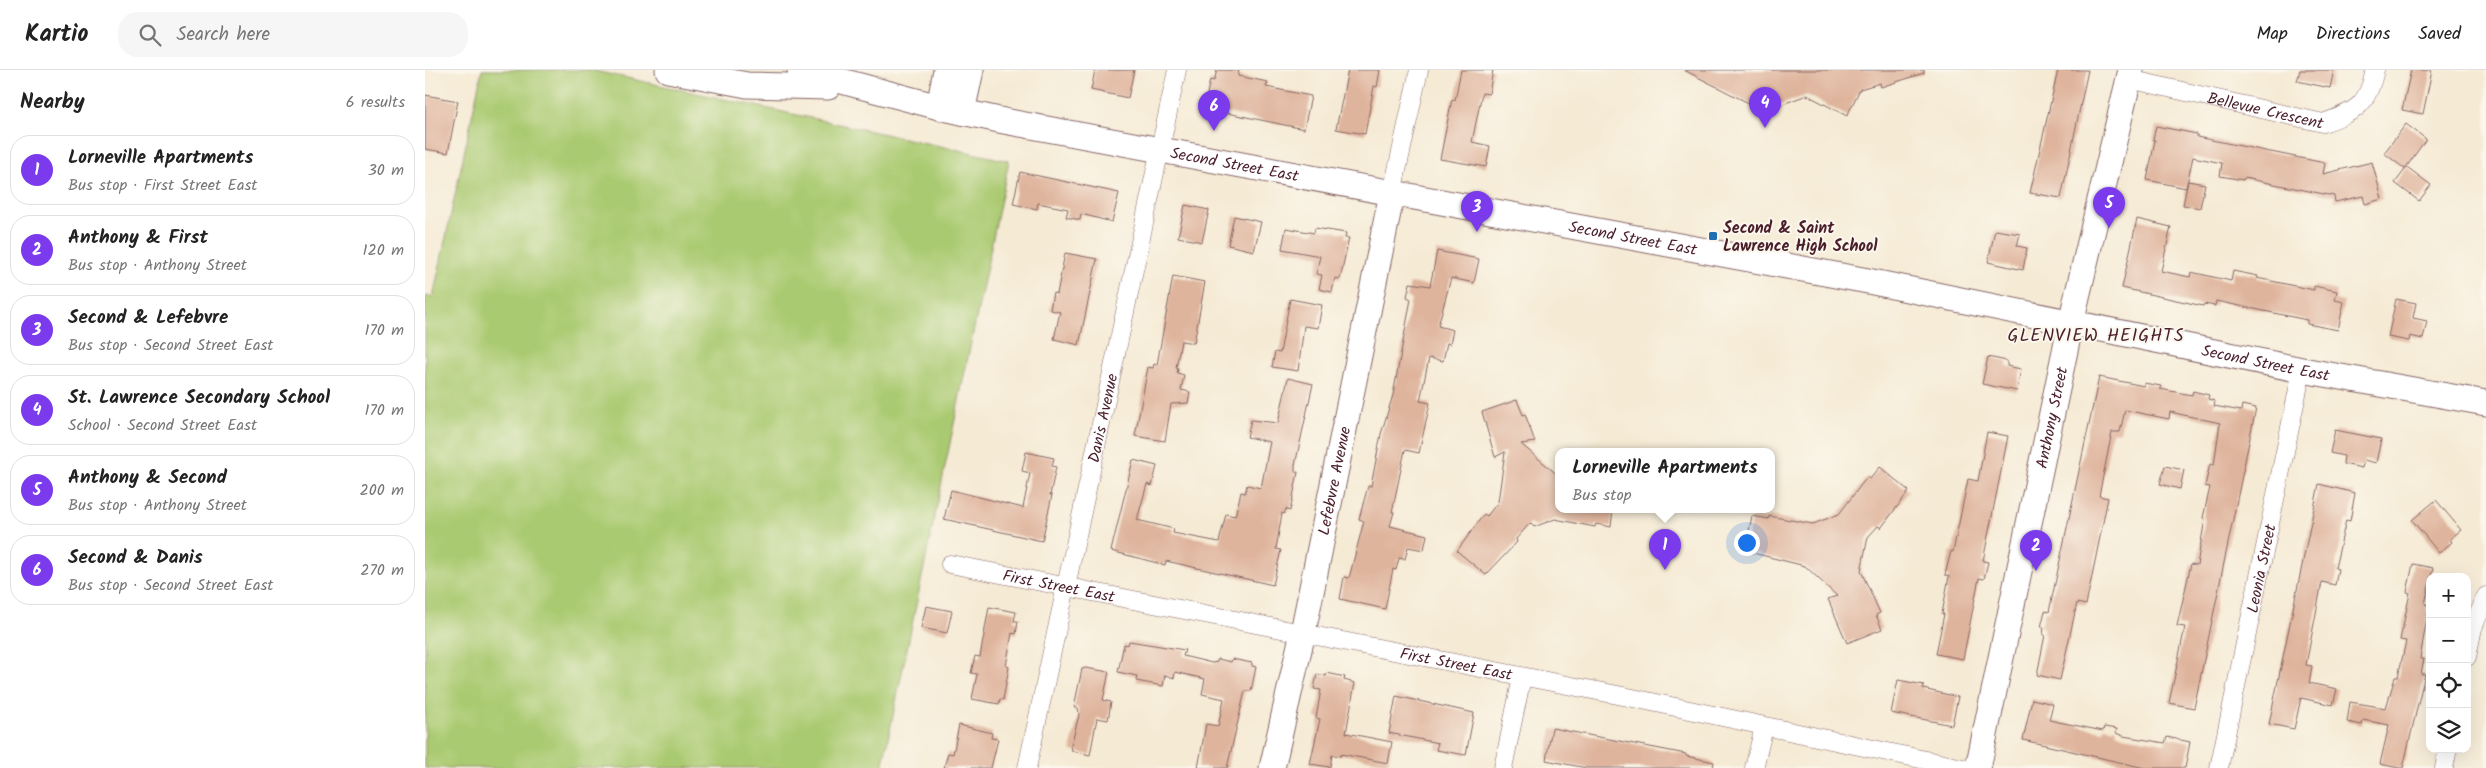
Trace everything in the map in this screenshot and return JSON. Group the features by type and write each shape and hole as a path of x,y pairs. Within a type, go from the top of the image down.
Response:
{"main road":[{"name":"Second Street East","path":"668,70 747,85 868,88"},
{"name":"Second Street East","path":"800,70 950,110 1160,151 1868,281 2302,370 2486,403"},
{"path":"946,70 950,110"},
{"path":"950,110 971,70"},
{"name":"Anthony Street","path":"1978,768 2071,322 2130,74"},
{"name":"Lefebvre Avenue","path":"1272,768 1303,632 1392,193"}],"street":[{"name":"Danis Avenue","path":"1027,768 1177,70"},
{"path":"1392,193 1419,70"},
{"name":"Bellevue Crescent","path":"2130,74 2323,123 2352,112 2370,92 2375,70"},
{"name":"Leonia Street","path":"2219,768 2302,370"},
{"name":"First Street East","path":"950,564 1633,698 1963,768"},
{"path":"2471,638 2486,596"},
{"path":"1503,768 1522,677"},
{"path":"1755,768 1764,727"},
{"path":"2444,768 2447,753"}],"green space":[{"path":"482,70 590,70 1009,161 882,768 425,768 425,296 433,297"}],"building":[{"path":"1095,70 1134,70 1128,98 1091,90"},
{"path":"1217,70 1239,70 1238,76 1268,82 1266,87 1311,96 1304,129 1208,109 1211,95 1207,94 1210,80 1214,81"},
{"path":"1348,70 1380,70 1377,87 1374,86 1365,134 1336,129"},
{"path":"1461,70 1493,70 1489,94 1482,93 1472,142 1490,146 1486,167 1440,159 1452,99 1455,100"},
{"path":"1684,70 1924,70 1924,73 1881,87 1880,83 1860,89 1847,116 1807,95 1764,111"},
{"path":"2058,70 2088,70 2061,198 2030,193"},
{"path":"2300,70 2334,70 2330,88 2297,81"},
{"path":"2411,70 2432,70 2423,114 2402,110"},
{"path":"425,95 458,101 448,153 425,149"},
{"path":"2406,124 2426,139 2405,169 2384,153"},
{"path":"2156,126 2197,134 2197,137 2325,163 2323,174 2372,162 2382,199 2365,204 2363,196 2335,202 2334,196 2244,178 2243,180 2220,176 2222,163 2193,157 2186,188 2147,180"},
{"path":"2407,167 2431,185 2419,201 2395,183"},
{"path":"1020,172 1119,193 1112,222 1081,214 1080,220 1066,217 1068,209 1038,203 1037,209 1013,204"},
{"path":"2188,181 2205,184 2200,208 2183,205"},
{"path":"1185,205 1209,210 1202,242 1178,237"},
{"path":"1234,216 1261,222 1254,251 1228,245"},
{"path":"2137,219 2171,227 2161,271 2190,277 2191,272 2231,281 2233,271 2314,290 2314,286 2337,291 2335,300 2344,302 2338,330 2307,324 2307,320 2216,301 2215,306 2204,304 2203,306 2122,288"},
{"path":"1286,228 1314,233 1315,228 1346,233 1345,238 1349,238 1340,279 1335,278 1332,292 1319,289 1322,275 1316,274 1320,256 1282,249"},
{"path":"1995,230 2020,234 2017,246 2027,248 2023,270 1988,262"},
{"path":"1437,251 1479,259 1474,283 1451,278 1438,326 1453,330 1450,344 1447,343 1443,361 1429,358 1420,401 1430,403 1419,453 1405,450 1390,526 1427,535 1424,550 1408,547 1405,559 1399,558 1396,570 1393,569 1385,609 1340,599 1344,577 1349,578 1364,521 1359,519 1368,486 1371,486 1381,434 1393,395 1411,299 1407,297 1410,283 1430,286"},
{"path":"1065,253 1097,259 1079,345 1054,339 1060,312 1050,310 1053,293 1057,294"},
{"path":"1173,276 1205,282 1194,343 1181,341 1176,368 1178,369 1177,373 1184,375 1181,390 1190,392 1188,403 1171,404 1165,441 1135,436 1148,367 1153,368 1154,364 1157,365"},
{"path":"1290,299 1322,305 1318,328 1304,326 1298,371 1272,367 1275,352 1280,353"},
{"path":"2396,299 2416,303 2413,318 2427,321 2423,339 2410,336 2409,341 2388,337"},
{"path":"1988,357 2007,361 2007,366 2021,369 2017,391 1982,384"},
{"path":"2099,377 2144,386 2144,383 2161,386 2160,389 2192,395 2193,391 2209,395 2208,399 2215,401 2214,406 2241,411 2242,405 2256,408 2194,708 2169,703 2185,627 2177,626 2191,564 2197,565 2205,519 2203,518 2210,487 2205,486 2210,464 2214,465 2220,423 2170,412 2169,419 2125,410 2120,432 2112,432 2099,496 2108,498 2086,605 2077,603 2060,680 2037,675 2045,635 2043,635 2044,627 2041,627 2045,611 2049,612"},
{"path":"1288,378 1313,384 1295,465 1295,472 1298,472 1290,511 1286,509 1284,514 1282,513 1276,549 1281,550 1273,585 1166,561 1165,565 1111,551 1133,460 1157,466 1152,486 1147,484 1137,520 1174,529 1173,533 1219,542 1226,514 1235,516 1241,492 1245,493 1247,485 1261,488 1270,442 1247,437 1251,420 1278,423"},
{"path":"1517,400 1523,415 1525,414 1535,442 1521,444 1555,473 1555,513 1613,513 1611,527 1596,524 1595,527 1555,519 1534,527 1530,523 1516,539 1517,542 1486,575 1457,551 1484,514 1487,516 1498,502 1505,452 1495,457 1482,412"},
{"path":"2335,430 2381,439 2376,463 2364,460 2362,468 2343,464 2344,456 2330,453"},
{"path":"1987,432 2008,436 1983,561 1988,562 1984,579 1979,578 1963,659 1936,654 1949,576 1945,575 1951,551 1953,552 1968,479 1978,481"},
{"path":"1026,452 1054,458 1052,466 1056,467 1042,541 944,519 951,490 1023,508 1030,473 1022,471"},
{"path":"2165,466 2184,470 2180,489 2160,484"},
{"path":"1880,467 1909,491 1881,528 1878,526 1868,537 1861,571 1880,613 1876,615 1882,629 1847,643 1828,599 1837,596 1805,566 1745,551 1752,516 1769,519 1769,516 1813,524 1839,514 1867,477 1870,479"},
{"path":"2319,484 2355,493 2350,521 2346,520 2335,568 2338,569 2335,585 2322,582 2306,665 2312,666 2309,683 2337,689 2333,705 2301,698 2294,729 2269,724"},
{"path":"2436,500 2461,530 2450,539 2452,542 2439,553 2412,520"},
{"path":"2413,564 2433,568 2432,573 2426,573 2426,623 2420,659 2424,659 2421,674 2425,674 2403,768 2399,768 2380,764 2389,725 2363,720 2362,725 2347,722 2350,702 2386,708 2395,677 2398,677 2406,641 2400,640 2410,593 2407,592"},
{"path":"926,606 952,611 947,633 921,628"},
{"path":"989,607 1016,612 1014,621 1018,621 1016,634 1012,633 1006,666 1009,667 1003,700 1000,699 999,704 972,699 977,674 971,673 975,656 980,657"},
{"path":"1129,641 1185,650 1183,656 1212,663 1217,662 1218,659 1231,662 1232,659 1252,663 1252,666 1256,667 1251,691 1245,691 1227,768 1198,768 1206,724 1218,726 1224,699 1202,694 1205,679 1175,672 1174,678 1165,675 1163,686 1136,681 1137,676 1118,672 1124,644 1128,645"},
{"path":"1082,669 1109,672 1103,700 1111,702 1108,720 1097,718 1090,755 1072,751 1071,746 1079,715 1078,708 1074,707"},
{"path":"1327,673 1345,677 1344,680 1355,683 1346,733 1392,742 1388,763 1341,754 1341,756 1332,755 1330,767 1310,764 1320,719 1316,718 1321,690 1314,689 1317,674 1326,676"},
{"path":"1898,680 1924,685 1923,689 1958,697 1952,725 1891,713"},
{"path":"1396,696 1474,713 1466,755 1436,750 1438,743 1389,733"},
{"path":"2032,699 2053,704 2049,720 2103,731 2104,727 2117,729 2116,733 2123,736 2165,743 2167,737 2190,742 2185,768 2145,768 2023,740"},
{"path":"959,725 992,733 991,738 998,739 991,768 944,768 948,753 953,754"},
{"path":"1552,728 1686,754 1686,756 1714,762 1713,768 1586,768 1546,760"}],"place":[{"name":"St. Lawrence Secondary School","path":"1765,128"},
{"name":"Second & Danis","path":"1214,131"},
{"name":"Anthony & Second","path":"2109,228"},
{"name":"Second & Lefebvre","path":"1477,232"},
{"name":"Second & Saint Lawrence High School","path":"1713,236"},
{"name":"Lorneville Apartments","path":"1665,570"},
{"name":"Anthony & First","path":"2036,571"}],"district":[{"name":"GLENVIEW HEIGHTS","path":"2096,335"}]}
